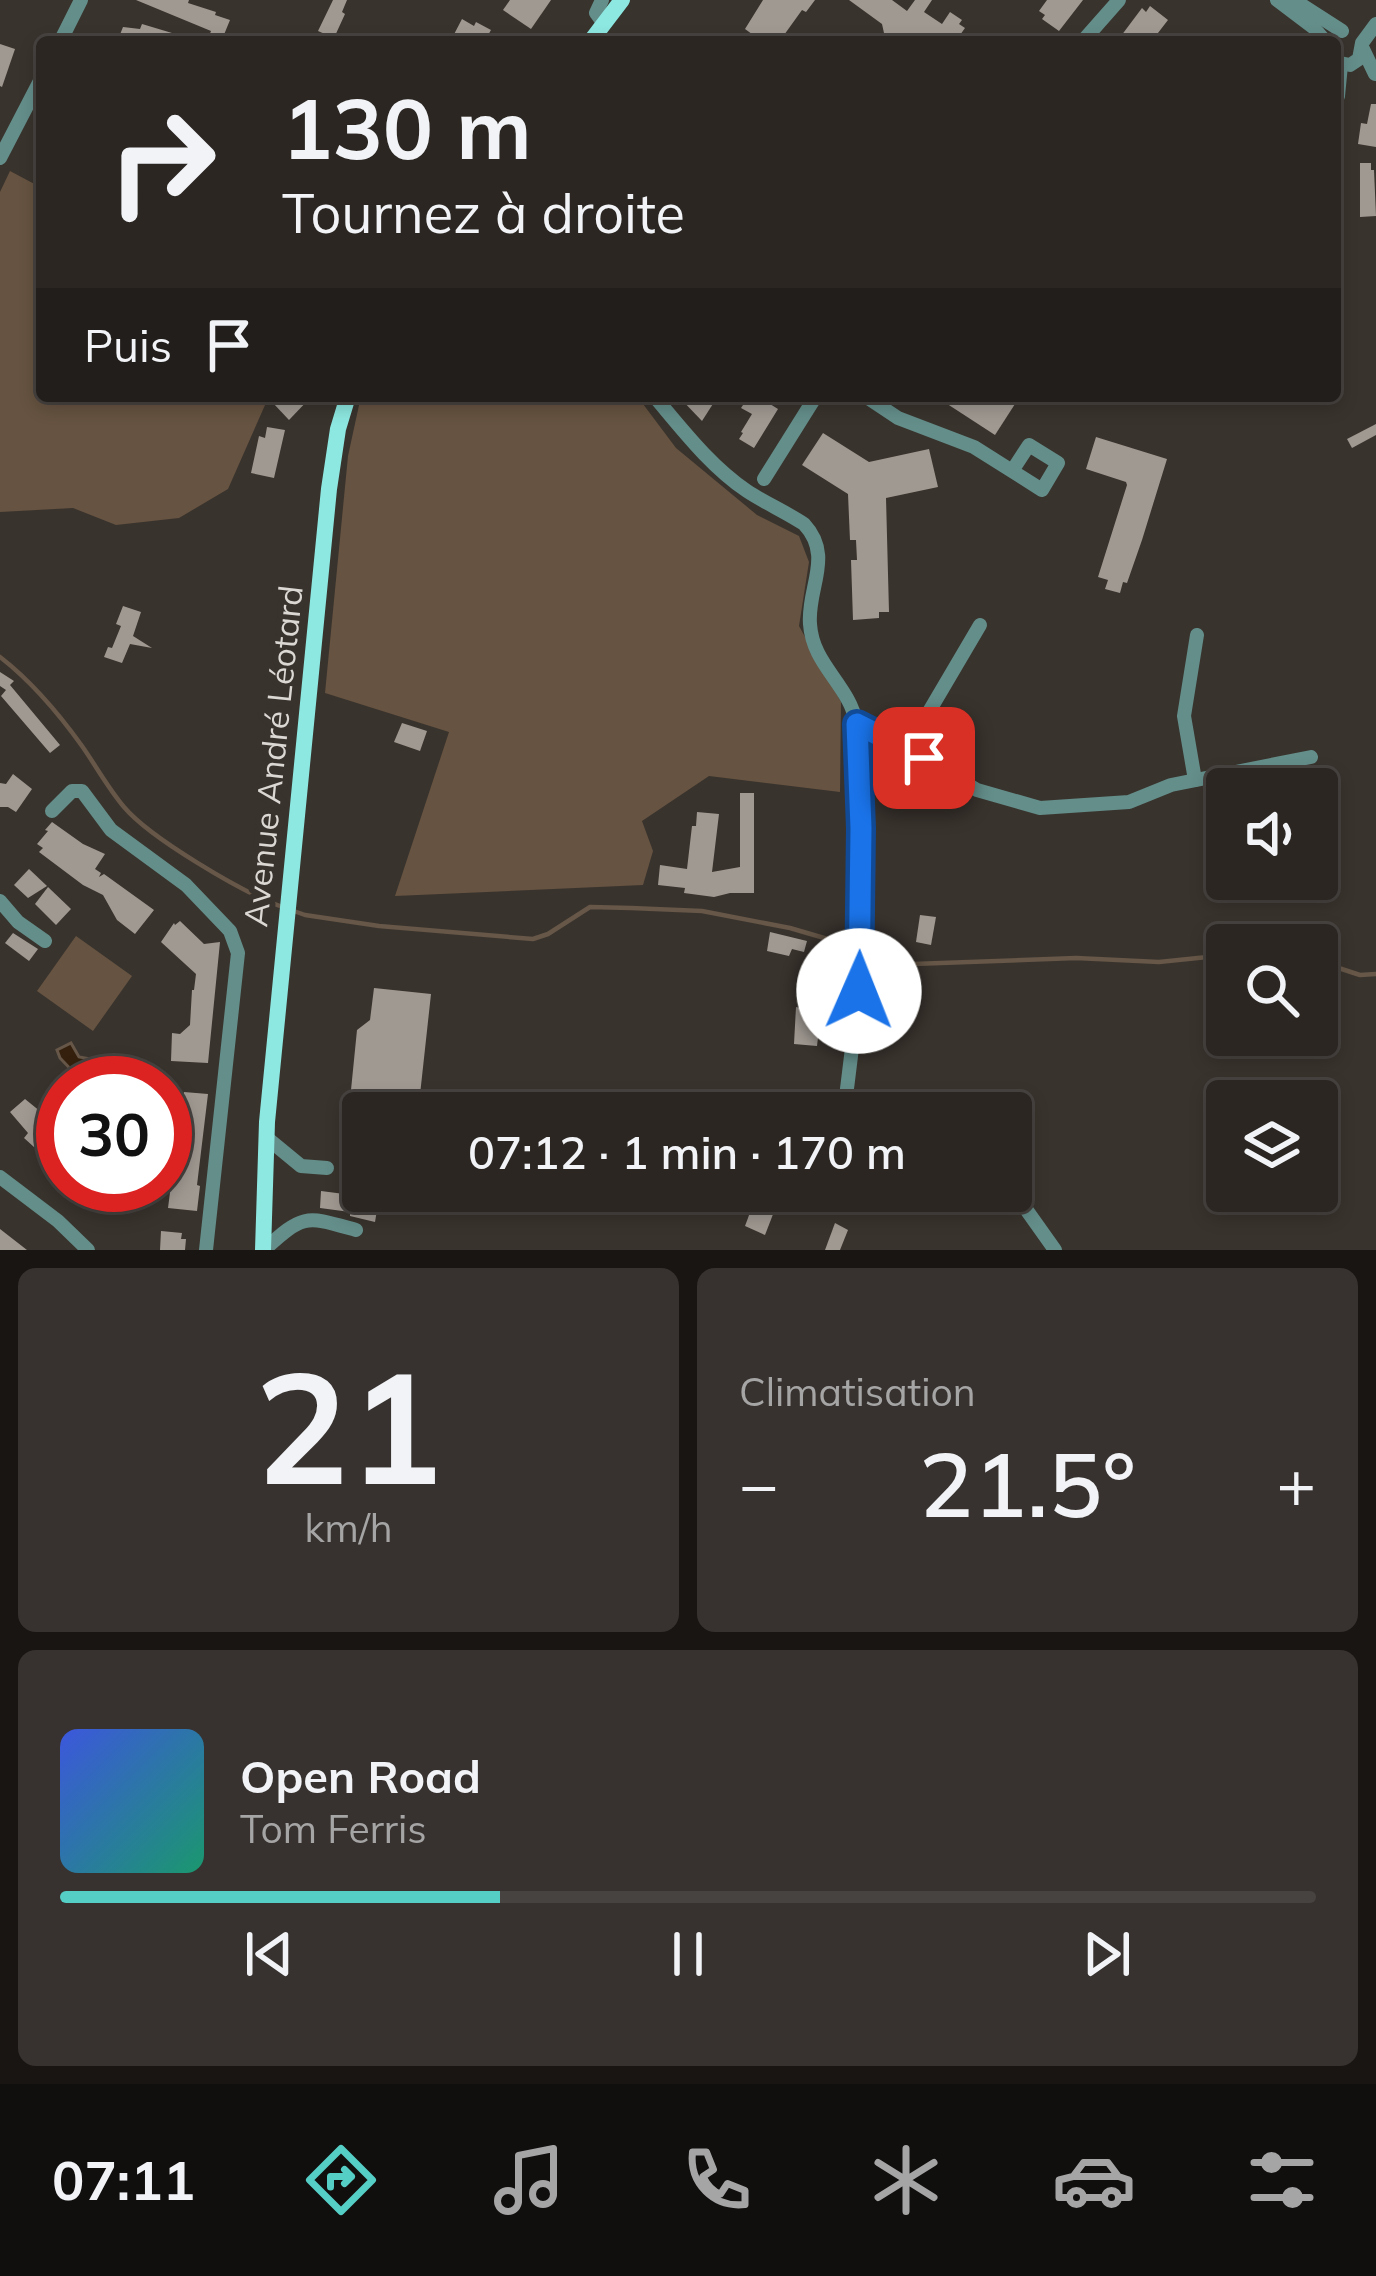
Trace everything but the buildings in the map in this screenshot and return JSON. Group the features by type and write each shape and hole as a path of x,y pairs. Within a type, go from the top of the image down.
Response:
{"main road":[{"path":"595,36 622,0"},
{"name":"Avenue André Léotard","path":"263,1250 267,1130 329,489 346,402"},
{"name":"Avenue André Léotard","path":"252,1250 261,1138 267,1130"}],"street":[{"path":"63,36 81,0"},
{"path":"602,0 596,13 604,24"},
{"path":"1087,36 1119,0"},
{"path":"1277,0 1314,28 1334,36"},
{"path":"1294,0 1335,36"},
{"path":"1339,36 1376,22"},
{"path":"1342,64 1359,59 1376,22"},
{"path":"1341,36 1356,34 1376,74"},
{"path":"1342,64 1376,74"},
{"path":"0,158 36,89"},
{"path":"659,402 726,474 811,531 819,550 810,611 813,643 847,697 857,724 859,991 847,1092"},
{"path":"764,479 812,402"},
{"path":"874,402 898,418 974,447 1012,471"},
{"path":"907,749 980,626"},
{"path":"1195,780 1184,716 1197,635"},
{"path":"857,724 977,790 1040,808 1129,802 1153,790 1311,757"},
{"path":"52,811 72,791 82,791 112,830 186,885 235,940 234,995 206,1250"},
{"path":"0,901 18,922 45,941"},
{"path":"267,1130 302,1166 327,1168"},
{"path":"0,1177 88,1250"},
{"path":"1028,1212 1055,1250"},
{"path":"263,1250 304,1220 318,1219 356,1230"}],"shaded area":[{"path":"10,171 36,185 36,402 266,402 228,489 179,518 116,525 73,508 0,512 0,192"},
{"path":"360,402 642,402 676,448 757,515 799,536 809,562 799,626 841,702 840,792 709,776 642,821 653,851 643,885 395,896 449,732 325,693 348,456"},
{"path":"76,936 132,976 93,1031 37,991"},
{"path":"71,1043 78,1056 59,1056 57,1050"}],"waterway":[{"path":"0,657 54,710 137,820 198,863 280,906"},
{"path":"291,910 379,926 533,939 590,907 702,911 790,928 913,964 1076,958 1159,962 1206,957"},
{"path":"1338,968 1376,974"}],"route":[{"path":"859,991 857,724 924,758"}]}
